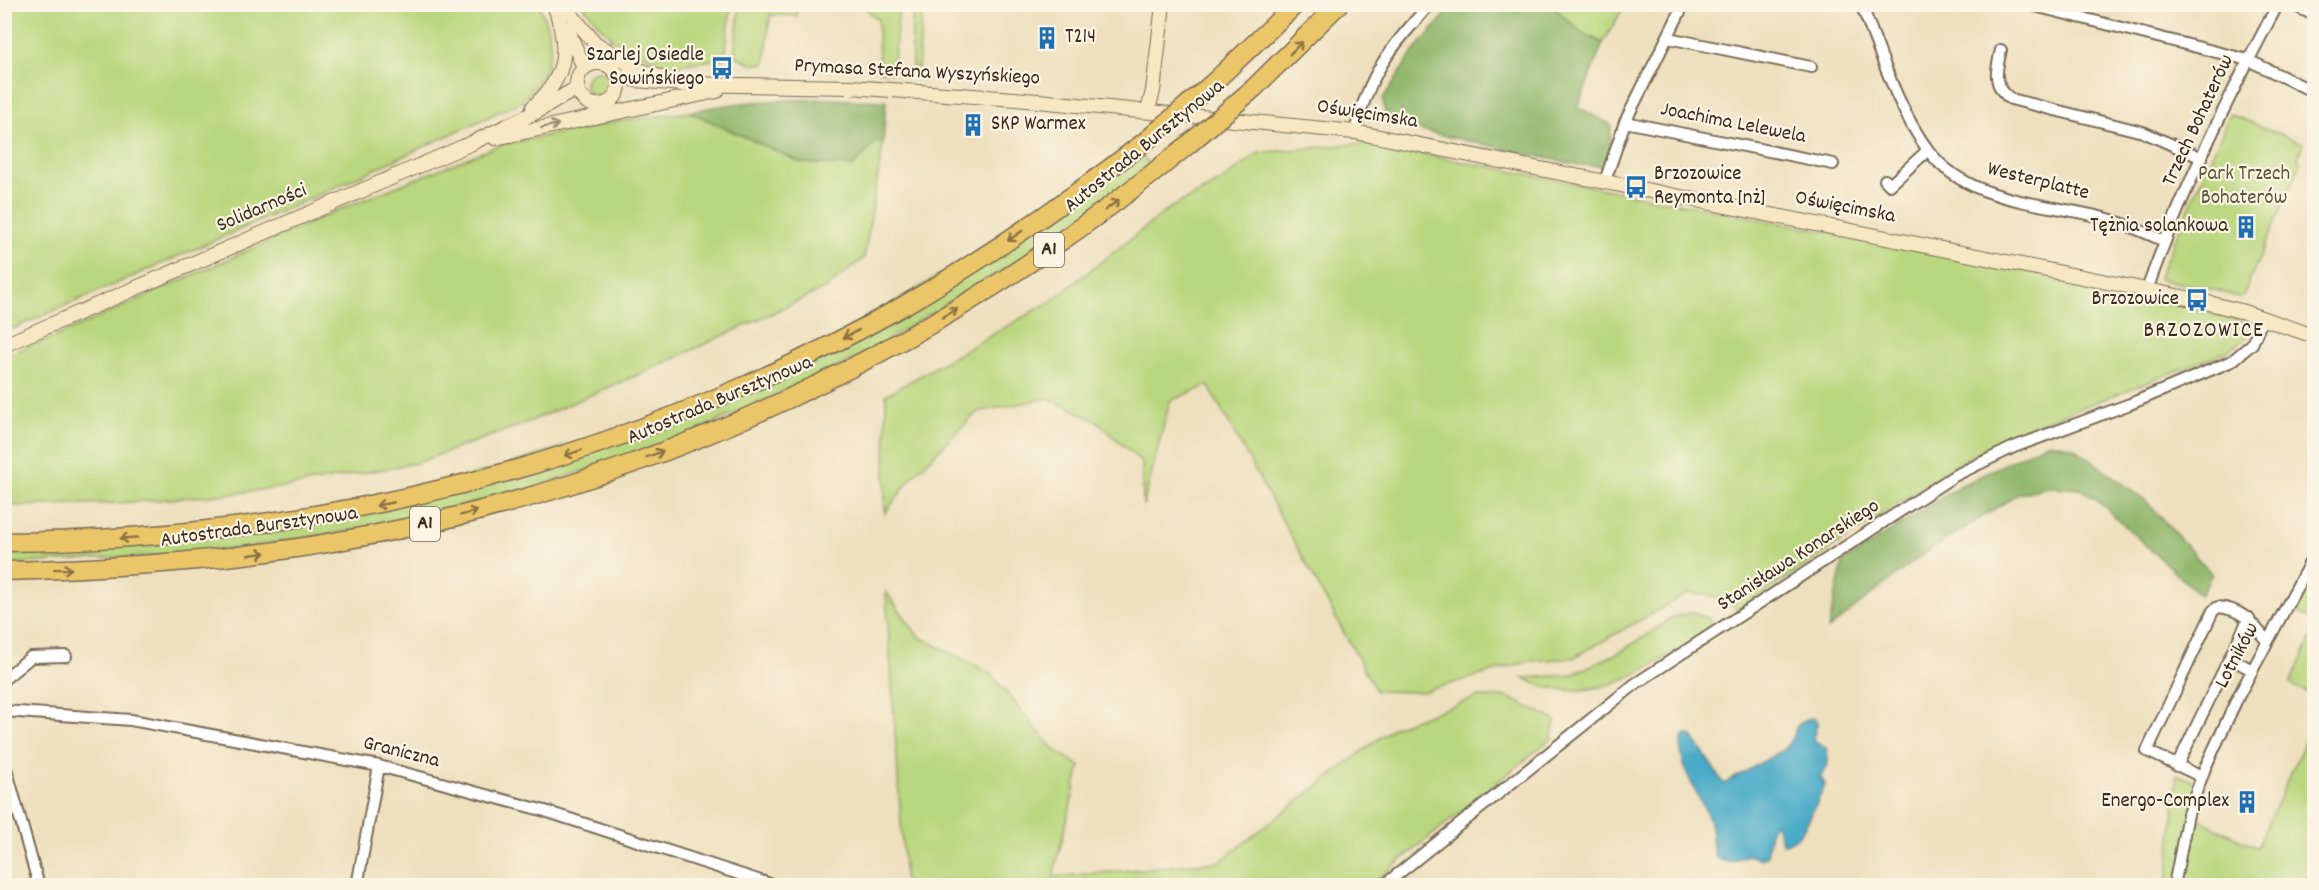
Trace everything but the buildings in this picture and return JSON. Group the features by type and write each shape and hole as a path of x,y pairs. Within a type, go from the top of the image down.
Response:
{"highway":[{"name":"Autostrada Bursztynowa","path":"4,542 114,539 220,530 315,517 398,501 497,476 603,443 693,408 806,356 896,310 1006,243 1147,140 1213,83 1296,4"},
{"name":"Autostrada Bursztynowa","path":"4,571 99,568 226,558 341,541 445,519 562,487 671,449 823,382 900,343 1011,276 1074,234 1189,144 1254,88 1338,4"}],"street":[{"path":"558,4 590,65"},
{"path":"558,4 595,43 639,70 682,84"},
{"path":"496,131 544,97 556,79 563,63 565,43 558,4"},
{"path":"1148,110 1153,91 1163,4"},
{"path":"1355,132 1362,100 1379,66 1430,4"},
{"path":"1605,181 1625,122 1684,4"},
{"name":"Westerplatte","path":"1861,4 1906,113 1928,150 1942,165 1973,187 1997,195 2104,218 2164,241"},
{"path":"2027,4 2248,60 2314,93"},
{"name":"Trzech Bohaterów","path":"2146,290 2164,241 2202,158 2248,60 2278,4"},
{"path":"2291,4 2314,15"},
{"path":"1668,38 1810,67"},
{"path":"2001,50 1996,83 2011,99 2143,132 2202,158"},
{"path":"590,65 609,65 618,75 618,92 615,98 602,105 595,105 580,93 578,75 590,65"},
{"name":"Prymasa Stefana Wyszyńskiego","path":"618,75 636,80 682,84 850,87 1148,110"},
{"name":"Prymasa Stefana Wyszyńskiego","path":"618,92 682,84"},
{"path":"472,142 750,85"},
{"name":"Solidarności","path":"4,345 580,93"},
{"name":"Oświęcimska","path":"1148,110 1355,132 2146,290 2313,331"},
{"name":"Joachima Lelewela","path":"1625,122 1833,164"},
{"path":"1885,180 1890,185 1928,150"},
{"name":"Stanisława Konarskiego","path":"1383,885 1635,684 1954,476 2014,447 2130,404 2232,361 2252,344 2263,318"},
{"name":"Lotników","path":"2174,885 2188,814 2202,777 2252,670 2314,555"},
{"path":"2202,777 2147,751 2213,611 2218,607 2234,609 2249,618 2267,641"},
{"path":"2177,766 2249,618"},
{"path":"4,679 31,657 66,656"},
{"path":"2230,658 2252,670"},
{"name":"Graniczna","path":"4,711 131,720 379,766 545,811 776,885"},
{"path":"4,761 39,885"},
{"path":"357,885 379,766"}],"green space":[{"path":"5,4 539,5 549,34 550,46 546,68 521,102 314,197 5,332"},
{"path":"583,5 731,5 725,58 668,67 609,38 611,35 602,29"},
{"path":"740,5 798,5 797,16 770,15 765,64 752,64 734,55"},
{"path":"862,5 899,5 893,72 879,71 878,20"},
{"path":"912,5 923,5 918,68 912,67"},
{"path":"1454,5 1551,5 1582,33 1603,43 1578,107 1611,125 1609,166 1578,165 1386,123 1383,99 1413,52"},
{"path":"1551,5 1625,5 1603,43 1582,33"},
{"path":"599,71 609,75 613,85 609,95 599,99 589,95 585,85 589,75"},
{"path":"825,99 886,101 883,144 876,142 853,166 802,163 690,112 741,103"},
{"path":"690,112 802,163 853,166 877,141 883,144 864,258 824,289 649,370 521,425 416,463 291,486 222,495 117,503 5,506 5,355 57,336 338,210 500,145 619,121"},
{"name":"Park Trzech Bohaterów","path":"2230,114 2303,143 2298,158 2301,163 2242,298 2211,289 2158,279"},
{"path":"1365,143 2068,278 2243,321 2248,337 2226,352 2036,425 1962,461 1739,610 1725,598 1688,593 1573,658 1530,661 1422,692 1376,691 1208,385 1170,401 1143,506 1142,463 1097,421 1048,398 977,412 913,476 885,513 886,395 1050,302 1170,208 1222,181 1258,153"},
{"path":"1140,153 1151,166 1044,245 859,357 688,435 533,488 375,527 207,553 5,564 4,549 323,522 756,387"},
{"path":"2049,442 2073,447 2145,500 2212,574 2200,595 2099,502 2081,489 2048,487 2018,494 1922,555 1828,629 1843,562 1960,486"},
{"path":"2314,568 2314,622 2290,608"},
{"path":"886,592 918,636 990,673 1052,748 1080,766 1053,877 1219,862 1394,727 1478,697 1507,697 1555,720 1551,739 1370,885 905,885"},
{"path":"1694,612 1710,619 1711,630 1644,670 1621,680 1597,687 1573,690 1548,687 1523,678 1571,675 1622,651 1674,617"},
{"path":"2314,632 2314,696 2290,684"},
{"path":"2314,721 2314,885 2167,886 2177,774 2200,784 2192,816 2257,848"}],"water":[{"path":"1813,718 1818,721 1814,735 1815,741 1826,747 1828,763 1820,777 1825,784 1824,788 1802,830 1797,837 1783,844 1775,822 1770,831 1767,856 1761,859 1747,855 1732,862 1715,857 1709,819 1682,759 1682,738 1687,735 1692,736 1724,784 1783,750 1800,723"}],"place":[{"name":"T214","path":"1047,38"},
{"name":"Szarlej Osiedle Sowińskiego","path":"722,68"},
{"name":"SKP Warmex","path":"973,125"},
{"name":"Brzozowice Reymonta [nż]","path":"1636,187"},
{"name":"Tężnia solankowa","path":"2246,227"},
{"name":"Brzozowice","path":"2197,300"},
{"name":"Energo-Complex","path":"2247,802"}],"district":[{"name":"BRZOZOWICE","path":"2204,331"}]}
